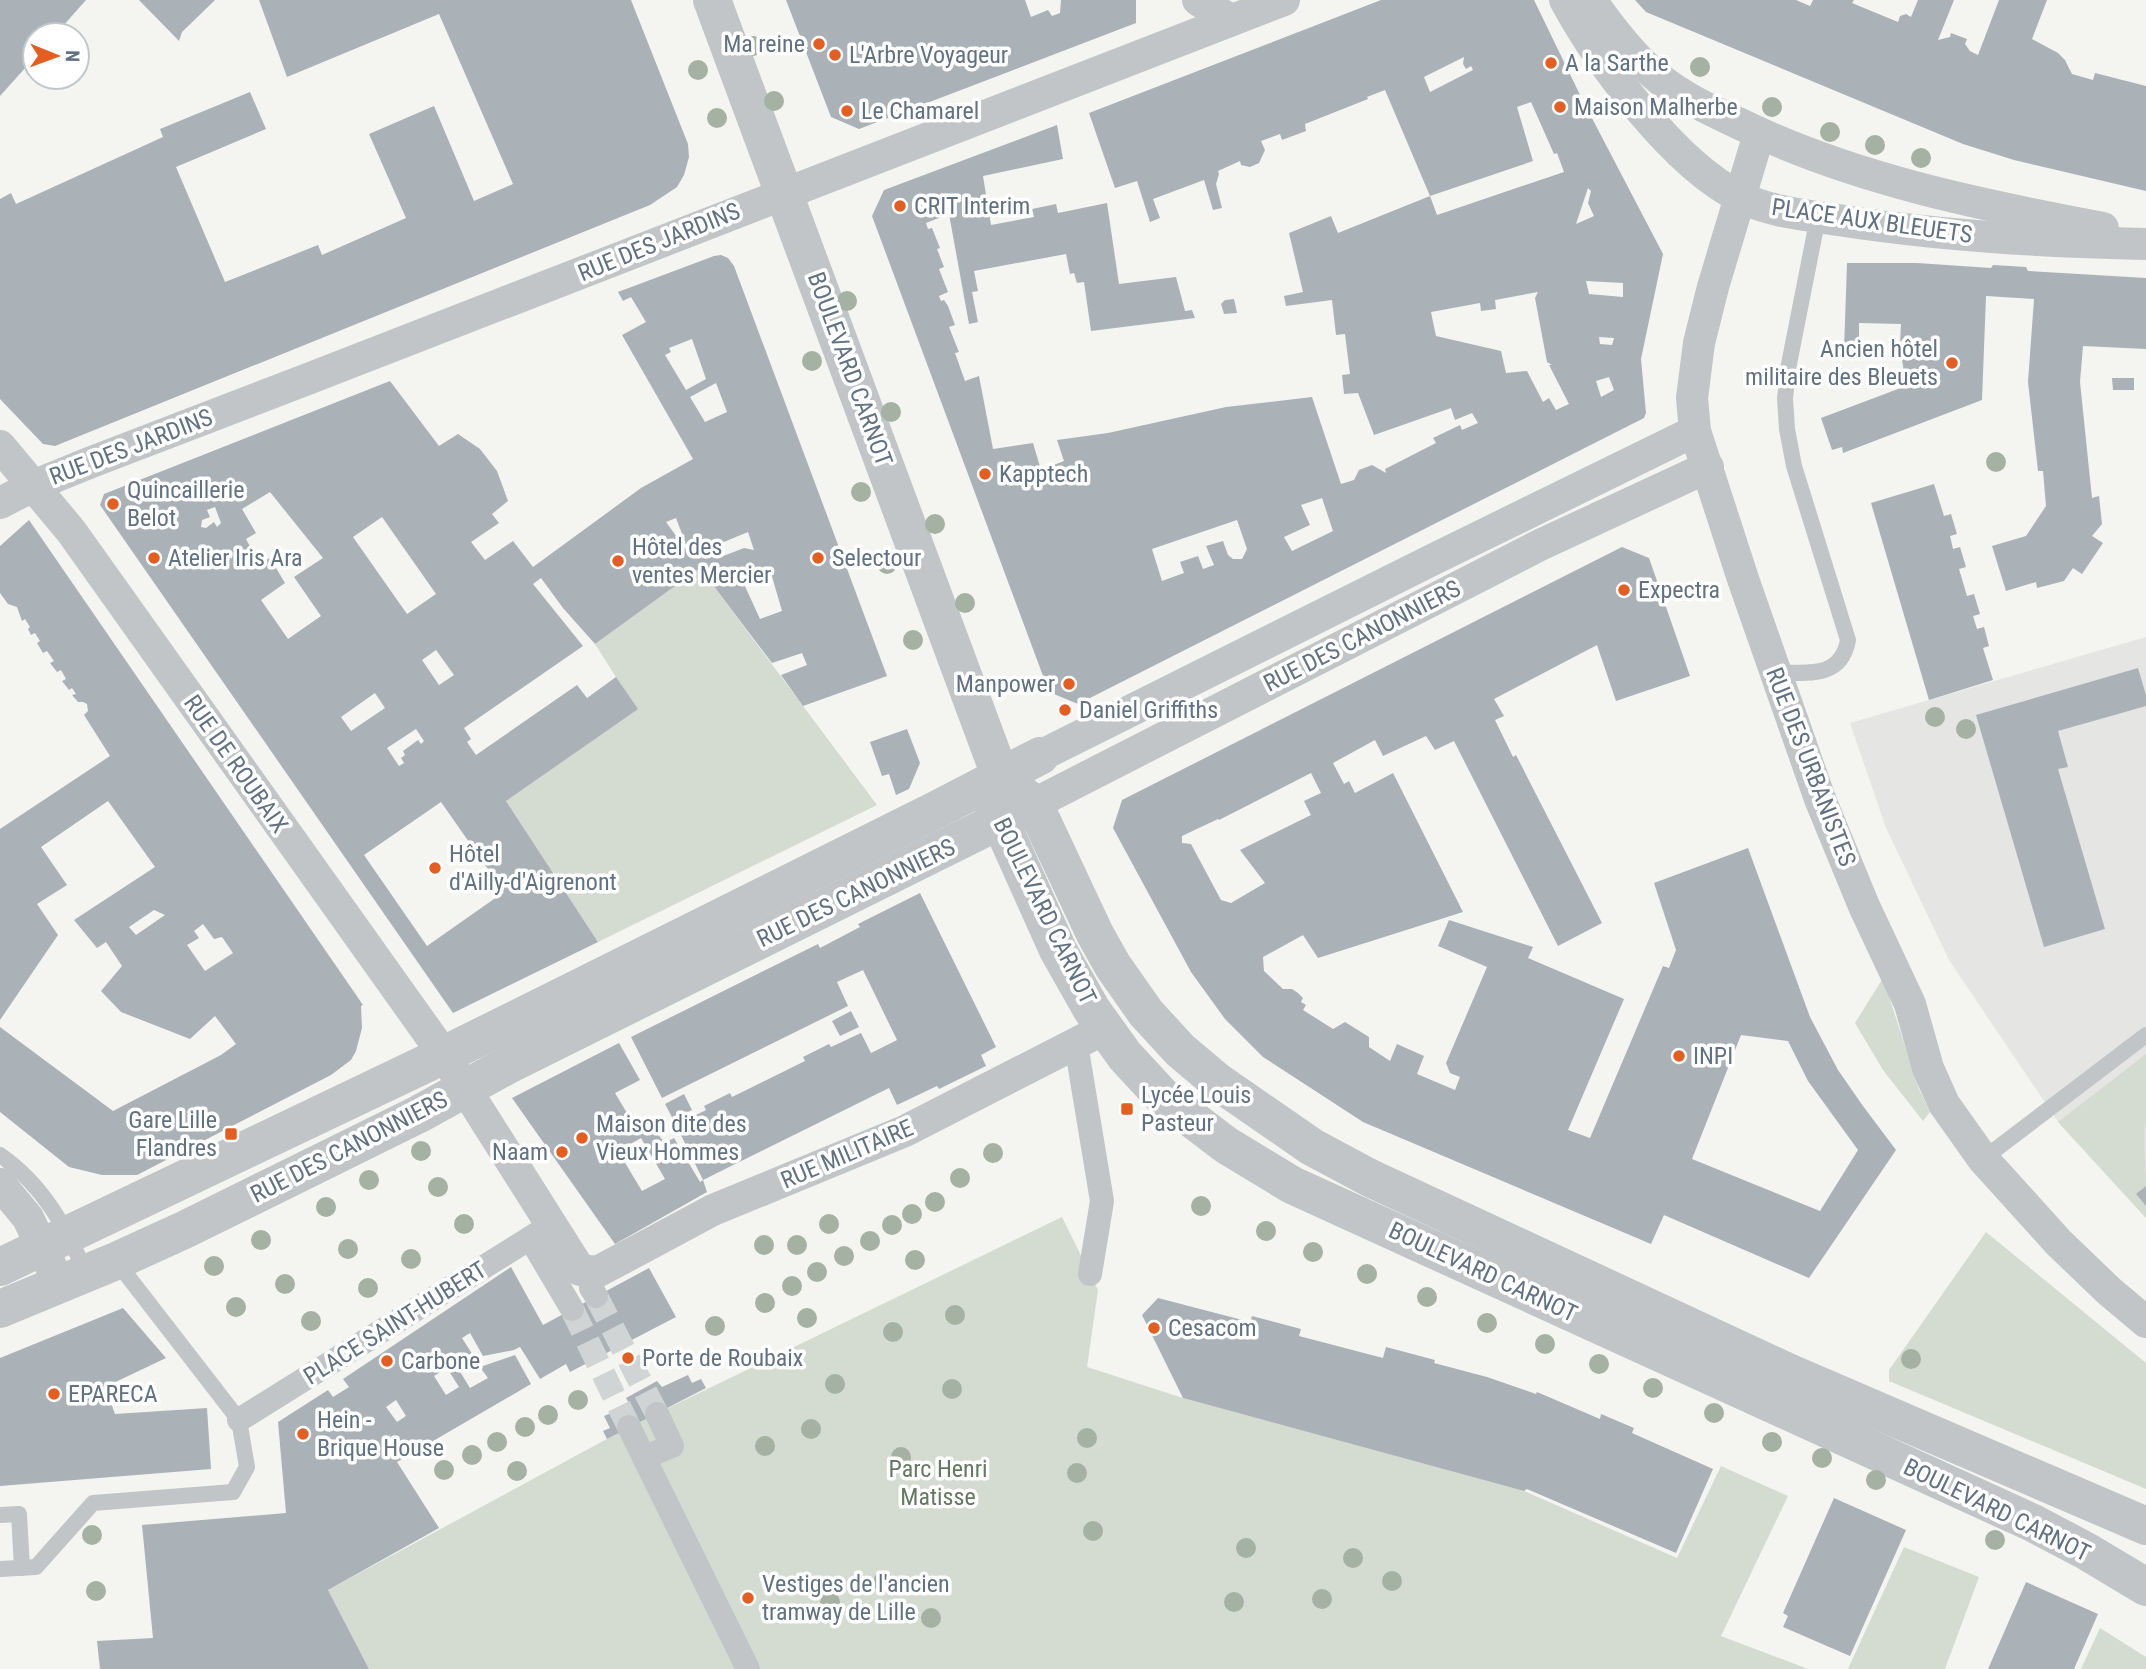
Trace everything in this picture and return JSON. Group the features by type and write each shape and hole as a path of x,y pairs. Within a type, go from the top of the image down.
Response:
{"street":[{"name":"BOULEVARD CARNOT","path":"712,0 1001,778 1034,804 1095,934 1113,966 1146,1013 1180,1050 1218,1082 1312,1147 1370,1178 1790,1374 2146,1526"},
{"path":"1198,0 1231,20"},
{"name":"RUE DES JARDINS","path":"0,503 35,485 1283,0"},
{"name":"PLACE AUX BLEUETS","path":"1565,0 1601,57 1654,123 1689,161 1740,197 1772,208 1915,232 2055,242 2146,244"},
{"name":"PLACE AUX BLEUETS","path":"1591,0 1633,53 1662,81 1684,96 1759,134 1814,155 1918,187 2040,216 2146,236"},
{"name":"RUE DES URBANISTES","path":"1759,134 1699,343 1692,398 1695,432 1820,799 1864,906 1910,1004 1928,1068 1944,1104 1983,1159 2058,1242 2146,1322"},
{"name":"RUE DES CANONNIERS","path":"0,1267 444,1055 1457,547 1695,432"},
{"name":"RUE DE ROUBAIX","path":"0,446 71,531 444,1055 464,1088"},
{"name":"RUE DES CANONNIERS","path":"0,1309 88,1273 402,1123 464,1088 1034,804 1540,545 1708,467"},
{"name":"BOULEVARD CARNOT","path":"1001,778 993,805 1058,950 1092,1010 1091,1036 1226,1145 1292,1185 2033,1523 2146,1587"},
{"path":"1090,1274 1102,1201 1091,1036"},
{"name":"RUE MILITAIRE","path":"540,1232 576,1266 591,1285 597,1272 713,1210 905,1131 1091,1036"},
{"path":"464,1088 540,1232 572,1308"},
{"path":"0,1184 28,1218 88,1273"},
{"name":"PLACE SAINT-HUBERT","path":"239,1420 540,1232"},
{"path":"646,1457 672,1446 657,1413"},
{"path":"629,1427 748,1669"}],"lane":[{"path":"1775,673 1825,670 1840,663 1846,652 1848,639 1794,466 1787,429 1785,398 1789,364 1818,217"},
{"path":"1983,1159 2146,1035"},
{"path":"0,1155 37,1188 60,1218 55,1241"},
{"path":"0,1569 37,1567 93,1503 233,1492 247,1467 239,1420 88,1273"},
{"path":"0,1515 19,1514 22,1568"}],"shaded area":[{"path":"2146,637 2146,1218 2058,1122 1949,960 1886,828 1850,723"}],"green space":[{"path":"700,568 877,805 598,942 506,801 616,677 595,644"},
{"path":"1883,978 1919,1089 1930,1112 1923,1121 1883,1070 1855,1023"},
{"path":"2146,1054 2146,1186 2136,1194 2146,1206 2146,1218 2058,1122"},
{"name":"Parc Henri Matisse","path":"1062,1217 1098,1290 1087,1367 1183,1398 1524,1491 1677,1558 1721,1466 1788,1496 1721,1636 1808,1669 369,1669 328,1590 629,1427"},
{"path":"1986,1232 2146,1363 2146,1489 1889,1381 1889,1370"},
{"path":"1904,1547 1979,1577 1945,1669 1848,1669"},
{"path":"2100,1628 2146,1657 2146,1669 2081,1669"}],"building":[{"path":"0,0 86,0 67,21 21,21 21,73 0,96"},
{"path":"139,0 215,0 182,32 179,41"},
{"path":"259,0 631,0 688,144 689,157 684,175 677,187 650,205 55,446 43,444 0,399 0,199 11,193 16,204 163,137 160,129 250,92 266,129 176,167 225,282 318,245 322,255 406,218 369,134 434,106 474,201 513,184 439,14 287,77"},
{"path":"786,0 1025,0 1031,17 1048,10 1052,16 1060,13 1061,0 1136,0 1136,23 859,129 831,117"},
{"path":"1381,0 1534,0 1663,254 1641,359 1646,413 1644,418 1078,704 1049,692 872,216 884,190 1057,125 1063,159 983,176 991,225 1034,217 1032,209 1056,204 1058,213 1107,203 1119,284 1176,277 1185,311 1192,310 1195,318 1091,331 1084,282 1077,283 1074,273 1070,274 1066,254 974,271 978,291 972,292 978,322 969,324 949,214 926,223 928,229 932,228 940,248 937,249 944,267 939,269 948,292 939,296 948,306 955,325 949,327 959,352 955,353 965,381 979,376 993,449 1033,443 1041,470 1064,461 1057,440 1108,433 1226,407 1312,397 1341,484 1354,480 1359,470 1372,465 1386,473 1385,469 1436,443 1433,438 1460,425 1462,430 1478,423 1472,413 1455,420 1451,408 1374,435 1358,393 1344,394 1342,375 1350,374 1345,334 1336,335 1332,300 1286,306 1284,296 1303,292 1289,233 1331,216 1338,233 1430,196 1385,90 1305,124 1306,131 1282,140 1280,134 1261,141 1265,150 1259,163 1250,167 1241,165 1240,161 1218,171 1216,184 1222,208 1213,210 1204,180 1153,199 1160,218 1150,222 1137,181 1115,188 1089,113","holes":["1464,57 1463,64 1466,69 1471,66 1473,70 1430,92 1424,77","1531,102 1564,172 1437,215 1430,196 1533,161 1517,107","1588,188 1591,191 1588,203 1594,216 1576,224","1586,281 1623,283 1623,297 1589,294","1538,292 1535,298 1547,362 1552,365 1549,365 1569,404 1556,410 1549,398 1543,402 1527,371 1506,373 1501,351 1436,336 1431,312 1480,303 1481,311 1496,309 1495,300","1599,337 1614,338 1612,345 1600,344","1609,377 1614,390 1601,397 1596,381","1322,498 1333,531 1292,551 1284,537 1310,525 1301,505","1237,520 1247,549 1242,559 1233,559 1228,555 1223,541 1206,546 1214,565 1203,569 1198,556 1180,562 1184,573 1162,581 1152,549"]},
{"path":"1635,0 1796,0 1810,6 1813,0 1854,0 1852,3 1898,22 1900,16 1906,14 1911,17 1918,0 1954,0 1938,40 1950,37 1951,33 1967,39 1965,44 1970,51 1978,55 1999,0 2047,0 2032,39 2058,53 2072,74 2093,80 2095,73 2146,86 2146,191 2014,160 1963,144 1646,12"},
{"path":"714,256 728,258 734,266 887,676 803,706 781,675 807,665 802,653 772,663 700,568 595,644 541,578 533,584 583,646 464,728 471,739 467,742 476,755 577,685 587,698 616,677 638,709 506,801 598,942 453,1013 100,505 104,494 390,381 439,446 458,434 480,449 497,471 508,501 492,514 499,523 471,542 485,560 513,541 533,567 641,488 693,459 622,335 646,322 631,297 623,301 618,292","holes":["692,339 706,379 686,390 665,355 671,352 669,348","716,383 727,412 705,422 690,397","270,492 323,558 294,577 321,616 288,639 261,600 285,583 270,558 259,563 246,539 256,533 242,509","215,507 221,523 217,527 214,522 206,528 201,527 202,520 210,517 207,510","382,517 436,594 407,614 353,537","676,518 690,555 666,522","748,532 754,550 744,548 718,558 714,546","771,573 782,611 760,619 744,584 748,586 763,581 763,576","436,650 454,675 439,685 422,660","375,693 385,708 351,731 341,717","416,729 424,741 421,744 418,740 403,751 405,755 401,758 404,763 399,766 387,748","441,802 504,892 427,946 364,855"]},
{"path":"1847,263 1917,263 1991,268 1993,265 2026,267 2028,271 2146,278 2146,349 2083,346 2080,382 2092,498 2099,496 2102,524 2092,536 2103,543 2082,574 2073,568 2064,581 2037,588 2036,582 2006,591 1992,546 2026,536 2046,506 2043,471 2038,471 2028,382 2034,299 1986,296 1982,400 1843,453 1842,447 1832,450 1821,418 1906,386 1902,359 1898,360 1896,346 1900,346 1901,324 1859,323 1859,350 1844,350"},
{"path":"1234,299 1237,313 1224,314 1221,304 1225,300"},
{"path":"2112,378 2134,378 2134,390 2113,390"},
{"path":"1934,484 1944,516 1951,514 1957,534 1950,536 1953,549 1960,547 1966,567 1959,569 1967,596 1974,594 1980,614 1973,616 1977,629 1984,627 1989,646 1983,648 1993,680 1929,700 1871,503"},
{"path":"29,520 363,1005 362,1028 351,1060 331,1075 137,1175 102,1175 69,1167 0,1112 0,1027 113,1111 221,1055 236,1044 215,1016 190,1039 121,1012 101,991 122,966 106,942 97,948 74,920 155,867 108,801 41,847 67,885 37,904 58,935 0,1020 0,829 110,756 84,715 88,711 87,704 78,702 72,695 76,694 62,681 66,679 61,670 57,672 50,663 54,661 47,651 43,653 37,643 40,641 35,633 31,635 28,629 30,627 25,619 22,621 17,607 8,604 0,593 0,546","holes":["154,910 165,915 136,935 129,927","203,924 214,939 222,937 233,953 205,971 187,945 199,938 194,931"]},
{"path":"1622,547 1649,558 1690,676 1616,701 1597,645 1494,699 1504,716 1495,720 1513,757 1516,755 1602,923 1558,946 1454,741 1435,750 1426,736 1383,756 1375,740 1333,763 1344,784 1349,781 1355,793 1393,773 1463,912 1318,958 1303,935 1263,957 1264,971 1283,989 1292,989 1298,993 1303,998 1301,1002 1306,1005 1303,1010 1333,1029 1345,1022 1369,1037 1369,1047 1390,1061 1397,1044 1424,1056 1417,1074 1455,1090 1460,1077 1450,1073 1446,1063 1487,967 1438,946 1449,920 1533,947 1528,958 1624,999 1568,1130 1590,1138 1663,966 1669,968 1676,950 1654,883 1748,848 1810,1017 1838,1070 1896,1150 1809,1278 1664,1215 1651,1244 1363,1122 1263,1057 1225,1019 1191,972 1113,828 1122,800","holes":["1311,773 1321,793 1304,801 1311,815 1240,850 1265,883 1231,903 1221,900 1191,844 1182,843 1182,836","1741,1035 1788,1041 1808,1081 1858,1150 1820,1211 1692,1159"]},
{"path":"2138,668 2146,695 2146,706 2058,731 2068,767 2058,769 2105,929 2044,947 1976,715"},
{"path":"907,729 920,763 909,789 896,795 889,774 882,776 870,742"},
{"path":"920,893 996,1047 981,1055 986,1066 939,1089 937,1086 897,1105 889,1088 703,1180 676,1125 706,1110 704,1106 730,1093 732,1097 805,1061 803,1057 829,1044 831,1047 861,1033 871,1053 897,1040 863,970 837,982 848,1006 662,1098 631,1037 818,944 820,948 860,927 858,924"},
{"path":"851,1011 859,1027 840,1036 832,1021"},
{"path":"619,1043 640,1080 615,1093 636,1128 647,1121 665,1143 674,1138 700,1182 703,1180 707,1192 615,1244 512,1098","holes":["641,1138 665,1179 642,1191 618,1151"]},
{"path":"684,1094 692,1110 673,1119 665,1104"},
{"path":"2146,1186 2146,1206 2136,1194"},
{"path":"511,1267 543,1325 649,1268 676,1317 570,1372 566,1364 540,1379 520,1347 483,1356 470,1333 462,1338 476,1360 459,1370 470,1388 488,1378 480,1367 515,1355 531,1384 397,1462 439,1528 328,1590 369,1669 100,1669 97,1641 153,1638 142,1525 286,1513 278,1422 328,1390 333,1397 349,1387 343,1379","holes":["447,1368 459,1387 446,1395 434,1376","396,1400 406,1416 397,1422 386,1407"]},
{"path":"1158,1298 1250,1322 1252,1316 1301,1329 1299,1336 1383,1358 1386,1347 1435,1360 1434,1363 1536,1394 1537,1392 1600,1419 1601,1414 1634,1428 1632,1433 1713,1469 1676,1553 1527,1489 1524,1491 1183,1398 1142,1315"},
{"name":"EPARECA","path":"123,1308 166,1358 105,1387 115,1414 207,1408 211,1469 0,1486 0,1358"},
{"path":"688,1375 692,1383 701,1379 706,1388 607,1439 603,1431 610,1428 604,1416 630,1405 626,1398 657,1381 662,1387"},
{"path":"1834,1498 1906,1530 1850,1656 1783,1627 1788,1616 1783,1613"},
{"path":"2026,1582 2098,1614 2074,1669 1988,1669"}],"tunnel":[{"path":"596,1296 657,1414"},
{"path":"572,1309 629,1427"}],"place":[{"name":"Ma reine","path":"819,44"},
{"name":"L'Arbre Voyageur","path":"835,55"},
{"name":"A la Sarthe","path":"1551,63"},
{"name":"Maison Malherbe","path":"1560,107"},
{"name":"Le Chamarel","path":"847,111"},
{"name":"CRIT Interim","path":"900,206"},
{"name":"Ancien hôtel militaire des Bleuets","path":"1952,363"},
{"name":"Kapptech","path":"985,474"},
{"name":"Quincaillerie Belot","path":"113,504"},
{"name":"Atelier Iris Ara","path":"154,558"},
{"name":"Selectour","path":"818,558"},
{"name":"Hôtel des ventes Mercier","path":"618,561"},
{"name":"Expectra","path":"1624,590"},
{"name":"Manpower","path":"1069,684"},
{"name":"Daniel Griffiths","path":"1065,710"},
{"name":"Hôtel d'Ailly-d'Aigrenont","path":"435,868"},
{"name":"INPI","path":"1679,1056"},
{"name":"Lycée Louis Pasteur","path":"1127,1109"},
{"name":"Gare Lille Flandres","path":"231,1134"},
{"name":"Maison dite des Vieux Hommes","path":"582,1138"},
{"name":"Naam","path":"562,1152"},
{"name":"Cesacom","path":"1154,1328"},
{"name":"Porte de Roubaix","path":"628,1358"},
{"name":"Carbone","path":"387,1361"},
{"name":"EPARECA","path":"54,1394"},
{"name":"Hein - Brique House","path":"303,1434"},
{"name":"Vestiges de l'ancien tramway de Lille","path":"748,1598"}]}
